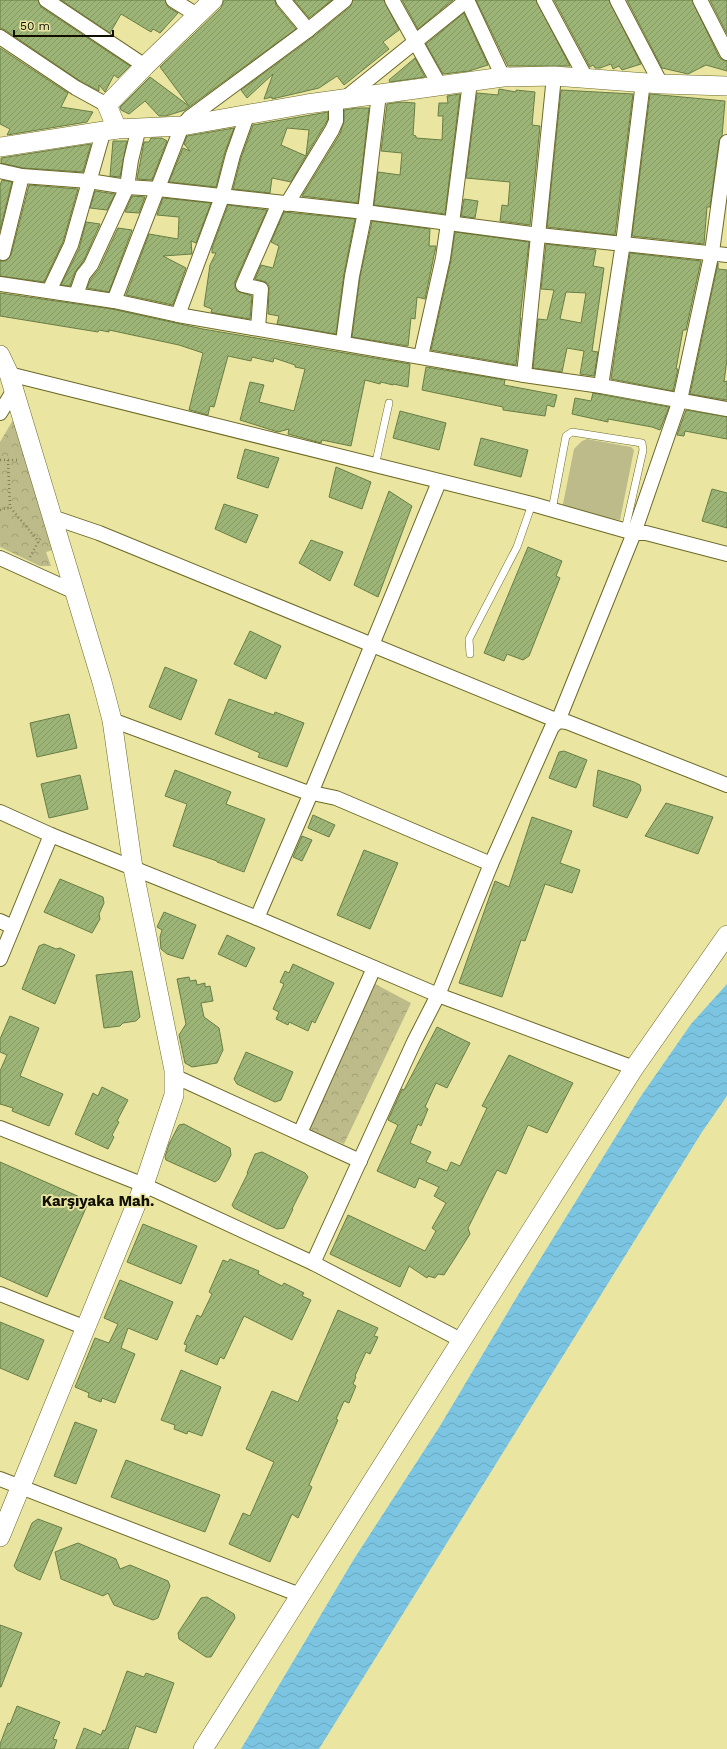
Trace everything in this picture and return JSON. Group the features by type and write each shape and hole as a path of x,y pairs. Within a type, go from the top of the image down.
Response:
{"street":[{"path":"46,0 145,66"},
{"path":"173,0 197,15"},
{"path":"107,105 213,0"},
{"path":"283,0 308,30"},
{"path":"114,301 182,126 189,118 308,30 345,0"},
{"path":"392,0 440,86"},
{"path":"258,328 261,289 243,285 283,203 332,130 336,121 340,100 467,0 503,77"},
{"path":"544,0 586,78"},
{"path":"601,386 622,243 652,83 617,0"},
{"path":"700,0 727,53"},
{"path":"0,37 76,88 107,105"},
{"path":"524,375 554,76"},
{"path":"0,147 139,127 182,126 248,113 503,77 554,76 652,83 727,86"},
{"path":"421,356 450,223 470,82"},
{"path":"342,342 352,276 365,212 379,94"},
{"path":"49,291 71,245 89,181 110,131 107,105"},
{"path":"178,315 222,197 233,154 248,113"},
{"path":"76,295 83,275 91,265 127,187 131,160 139,127"},
{"path":"313,1263 414,1042 438,995 491,864 552,726 558,721 680,400 712,252 727,142"},
{"path":"0,171 22,176 89,181 127,187 158,189 365,212 539,235 712,252 727,255"},
{"path":"3,252 22,176"},
{"path":"0,284 114,301 178,315 342,342 524,375 601,386 727,410"},
{"path":"0,355 52,517 112,720 133,868 174,1076 174,1095 144,1185 0,1537"},
{"path":"0,413 8,377"},
{"path":"8,377 532,504 629,531 646,533 727,554"},
{"path":"257,918 440,482"},
{"path":"52,517 99,534 558,721 567,722 727,785"},
{"path":"0,558 75,592"},
{"path":"112,720 303,791 336,798 491,864"},
{"path":"0,812 51,835 257,918 438,995 634,1068"},
{"path":"0,959 6,924 51,835"},
{"path":"203,1749 634,1068 727,935"},
{"path":"300,1133 374,968"},
{"path":"174,1076 360,1161"},
{"path":"0,1128 144,1185 313,1263 461,1340"},
{"path":"0,1294 86,1328"},
{"path":"0,1479 300,1595"}],"lane":[{"path":"375,466 389,403"},
{"path":"552,510 566,436 572,432 642,443 643,450 629,531"},
{"path":"470,654 469,639 517,547 532,504"}],"path":[{"path":"8,460 10,507 39,542"},
{"path":"0,510 10,507"},
{"path":"24,569 52,517"}],"green space":[{"path":"13,420 56,549 46,552 51,566 40,566 0,547 0,442"},
{"path":"587,439 631,447 634,450 620,520 562,509 574,449 582,441"},
{"path":"375,984 411,1003 344,1144 308,1130"}],"water":[{"path":"727,984 727,1096 702,1132 319,1749 241,1749 354,1559 440,1426 518,1295 639,1099 691,1024"}],"building":[{"path":"0,0 38,0 41,7 130,66 118,78 114,75 105,92 99,85 99,91 80,81 0,28"},
{"path":"61,0 165,0 168,7 178,13 160,33 153,29 151,32 121,14 110,33"},
{"path":"224,0 275,0 276,5 296,29 185,110 166,116 159,116 145,101 129,114 121,110 120,107 150,77 189,106 160,67 221,8"},
{"path":"294,0 332,0 309,18"},
{"path":"353,0 384,0 399,30 383,42 389,49 344,85 337,76 319,88 272,99 272,97 264,99 273,74 247,98 241,90 313,37 350,7"},
{"path":"402,0 453,0 418,29"},
{"path":"476,0 536,0 570,66 508,66"},
{"path":"554,0 609,0 641,64 622,70 619,66 613,69 611,64 600,68 595,68 593,65 590,67"},
{"path":"627,0 692,0 719,57 727,61 727,71 706,65 688,74 662,68"},
{"path":"710,0 727,0 727,34"},
{"path":"464,13 488,65 469,71 443,74 426,44"},
{"path":"0,48 68,93 61,107 93,112 87,122 7,135 10,129 0,124"},
{"path":"415,58 425,77 390,82 389,80"},
{"path":"499,89 516,92 516,90 535,92 532,125 540,126 530,225 500,221 502,205 508,206 510,182 466,178 477,93 498,95"},
{"path":"561,90 633,94 615,235 547,227"},
{"path":"460,94 445,214 374,205 378,172 400,175 402,153 381,151 387,104 401,102 415,103 413,135 416,136 416,138 442,140 443,116 438,116 439,103 448,103 447,96"},
{"path":"650,94 725,101 722,136 719,141 710,207 707,207 704,244 632,236"},
{"path":"369,108 358,203 302,196 340,134 344,121 344,110"},
{"path":"328,112 328,119 291,182 272,178 270,193 233,189 241,158 253,125","holes":["287,128 309,130 306,156 281,145"]},
{"path":"234,128 225,152 216,187 169,182 183,148 190,151 184,144 187,136"},
{"path":"151,138 162,138 167,141 152,180 137,179 144,142 149,142"},
{"path":"113,141 127,141 120,177 110,176"},
{"path":"91,144 83,172 23,168 1,163 1,158"},
{"path":"2,180 12,182 0,230 0,185"},
{"path":"29,185 78,189 63,242 44,282 0,276 0,261 6,261 11,255"},
{"path":"95,191 115,194 107,210 90,208"},
{"path":"132,196 145,197 139,213 125,212"},
{"path":"163,198 211,203 196,243 191,241 192,254 163,256 186,268 173,305 126,295 149,234 178,239 179,217 157,215"},
{"path":"464,199 478,201 475,218 461,216"},
{"path":"228,205 267,210 235,282 237,291 252,296 250,319 214,313 211,312 212,309 204,306 210,265 216,253 212,253 212,248"},
{"path":"284,212 355,219 344,274 336,334 277,324 279,316 268,314 269,286 266,282 255,279 261,265 273,268 279,246 271,242"},
{"path":"372,221 430,229 429,246 436,246 425,299 417,297 415,319 411,318 408,346 352,337 360,277"},
{"path":"86,222 100,224 84,260 75,272 70,286 61,285 79,249"},
{"path":"118,228 132,230 109,292 87,288 91,279 99,269"},
{"path":"455,232 529,242 516,365 431,350 451,260"},
{"path":"546,244 596,250 593,266 604,268 592,351 598,352 594,376 580,374 584,351 567,348 562,372 533,368 538,319 547,320 554,290 541,289","holes":["566,292 586,293 581,323 560,319"]},
{"path":"630,253 701,261 686,330 683,330 676,369 678,369 673,391 611,379"},
{"path":"718,263 718,269 727,270 727,359 724,382 727,381 727,400 690,394"},
{"path":"0,293 112,309 203,329 410,364 408,387 381,382 380,384 365,380 351,446 322,440 321,443 288,434 289,429 278,432 240,420 250,382 264,385 259,402 294,411 305,369 295,367 295,365 274,358 273,362 252,357 251,361 228,356 214,407 210,406 208,415 189,410 203,353 179,345 109,330 109,332 99,330 98,332 0,316"},
{"path":"426,367 505,380 504,385 557,395 554,407 547,405 545,416 503,410 503,407 422,390"},
{"path":"593,393 669,407 660,430 652,427 608,419 608,422 572,414 575,398 591,401"},
{"path":"686,410 727,417 727,439 685,431 684,436 677,435"},
{"path":"400,411 446,423 439,450 393,438"},
{"path":"481,438 528,450 521,477 474,465"},
{"path":"245,449 279,458 268,488 237,478"},
{"path":"336,467 371,482 362,509 329,497"},
{"path":"712,489 727,493 727,528 702,521"},
{"path":"389,491 412,506 378,597 354,585"},
{"path":"224,504 258,515 246,543 215,529"},
{"path":"311,540 343,552 330,581 299,563"},
{"path":"528,547 562,561 556,576 560,578 529,656 523,660 507,654 504,661 484,653"},
{"path":"250,631 281,646 266,679 234,664"},
{"path":"165,667 197,680 181,720 149,707"},
{"path":"229,699 274,715 275,712 304,723 287,767 258,757 260,753 215,734"},
{"path":"69,714 77,748 37,757 30,723"},
{"path":"564,751 587,760 576,788 549,778 559,752"},
{"path":"175,770 231,792 226,804 265,819 244,872 173,846 187,804 165,796"},
{"path":"598,770 640,785 641,790 627,818 593,806"},
{"path":"80,775 88,809 49,818 41,784"},
{"path":"666,803 713,817 698,854 645,836"},
{"path":"313,815 335,825 329,837 308,828"},
{"path":"532,817 572,831 560,863 580,870 572,893 545,884 525,941 521,940 502,997 459,983 495,881 509,887"},
{"path":"302,836 312,840 302,861 293,857"},
{"path":"364,850 398,863 370,929 337,915"},
{"path":"60,879 103,897 104,903 99,914 100,919 92,933 44,912"},
{"path":"164,912 196,925 183,959 167,954 161,949 160,937 162,930 157,927"},
{"path":"227,935 255,948 246,967 218,954"},
{"path":"44,944 56,949 60,948 75,955 55,1004 22,989 39,946"},
{"path":"293,964 334,983 315,1023 312,1021 308,1031 289,1022 288,1025 276,1019 279,1012 273,1009 284,984 280,982 285,971 289,973"},
{"path":"132,971 140,1017 136,1021 123,1023 120,1026 104,1028 96,975"},
{"path":"189,977 190,981 196,980 197,985 205,983 205,987 210,986 213,1001 201,1003 204,1017 219,1028 223,1050 217,1063 192,1067 185,1063 179,1035 186,1024 177,979"},
{"path":"10,1016 39,1028 20,1076 63,1094 49,1126 12,1111 13,1108 0,1104 0,1071 7,1055 0,1052 0,1039"},
{"path":"437,1027 470,1043 447,1088 436,1083 425,1107 428,1109 421,1126 418,1124 410,1143 431,1152 426,1162 447,1171 451,1162 460,1166 487,1108 482,1106 509,1055 573,1083 547,1133 528,1125 506,1174 497,1170 468,1228 470,1234 444,1275 438,1274 435,1278 428,1276 427,1278 409,1266 400,1287 330,1254 348,1215 425,1251 436,1231 432,1228 446,1203 434,1196 439,1187 419,1178 415,1188 377,1171 398,1125 388,1120 402,1089 404,1090"},
{"path":"246,1052 293,1072 281,1100 275,1102 237,1084 234,1079"},
{"path":"102,1087 128,1100 117,1121 119,1122 112,1135 114,1137 108,1149 75,1134 93,1093 98,1096"},
{"path":"184,1124 230,1148 231,1155 219,1179 215,1182 166,1160 165,1157 169,1144 179,1125"},
{"path":"262,1152 305,1173 308,1177 284,1228 277,1229 234,1208 232,1205 248,1173 255,1154"},
{"path":"0,1162 89,1201 47,1297 0,1276"},
{"path":"143,1224 197,1246 181,1284 127,1262"},
{"path":"230,1259 259,1271 258,1274 282,1286 284,1283 304,1293 302,1296 311,1300 292,1340 244,1316 224,1359 220,1357 217,1365 185,1351 187,1345 184,1344 197,1315 201,1317 212,1294 209,1292 223,1260 228,1262"},
{"path":"120,1280 173,1302 157,1340 128,1328 121,1348 135,1354 115,1403 102,1398 101,1402 88,1397 89,1393 75,1387 95,1338 109,1343 118,1324 104,1318"},
{"path":"338,1310 378,1328 374,1336 378,1337 370,1354 366,1352 355,1376 356,1377 353,1384 356,1386 349,1403 344,1401 336,1419 338,1420 309,1485 312,1487 298,1518 292,1514 270,1562 229,1544 243,1513 250,1516 274,1462 246,1449 272,1391 298,1402"},
{"path":"0,1322 44,1340 28,1380 0,1368"},
{"path":"181,1370 221,1387 202,1436 188,1431 187,1434 174,1429 175,1425 161,1420"},
{"path":"75,1422 97,1430 76,1484 54,1476"},
{"path":"126,1460 220,1495 205,1532 111,1497"},
{"path":"38,1519 62,1528 40,1580 17,1570 14,1566 32,1523"},
{"path":"78,1543 116,1559 120,1569 130,1565 168,1581 170,1586 158,1618 153,1620 114,1605 108,1593 103,1596 61,1579 55,1552"},
{"path":"207,1597 234,1614 235,1618 211,1657 206,1657 179,1639 178,1633 201,1598"},
{"path":"0,1625 22,1633 1,1687 0,1687"},
{"path":"127,1671 144,1677 146,1673 174,1683 156,1733 136,1726 128,1749 76,1749 84,1728 101,1735 103,1730 105,1731"},
{"path":"17,1706 60,1722 53,1739 57,1740 54,1749 0,1749 0,1744 8,1723 10,1724"}],"district":[{"name":"Karşıyaka Mah.","path":"98,1201"}]}
